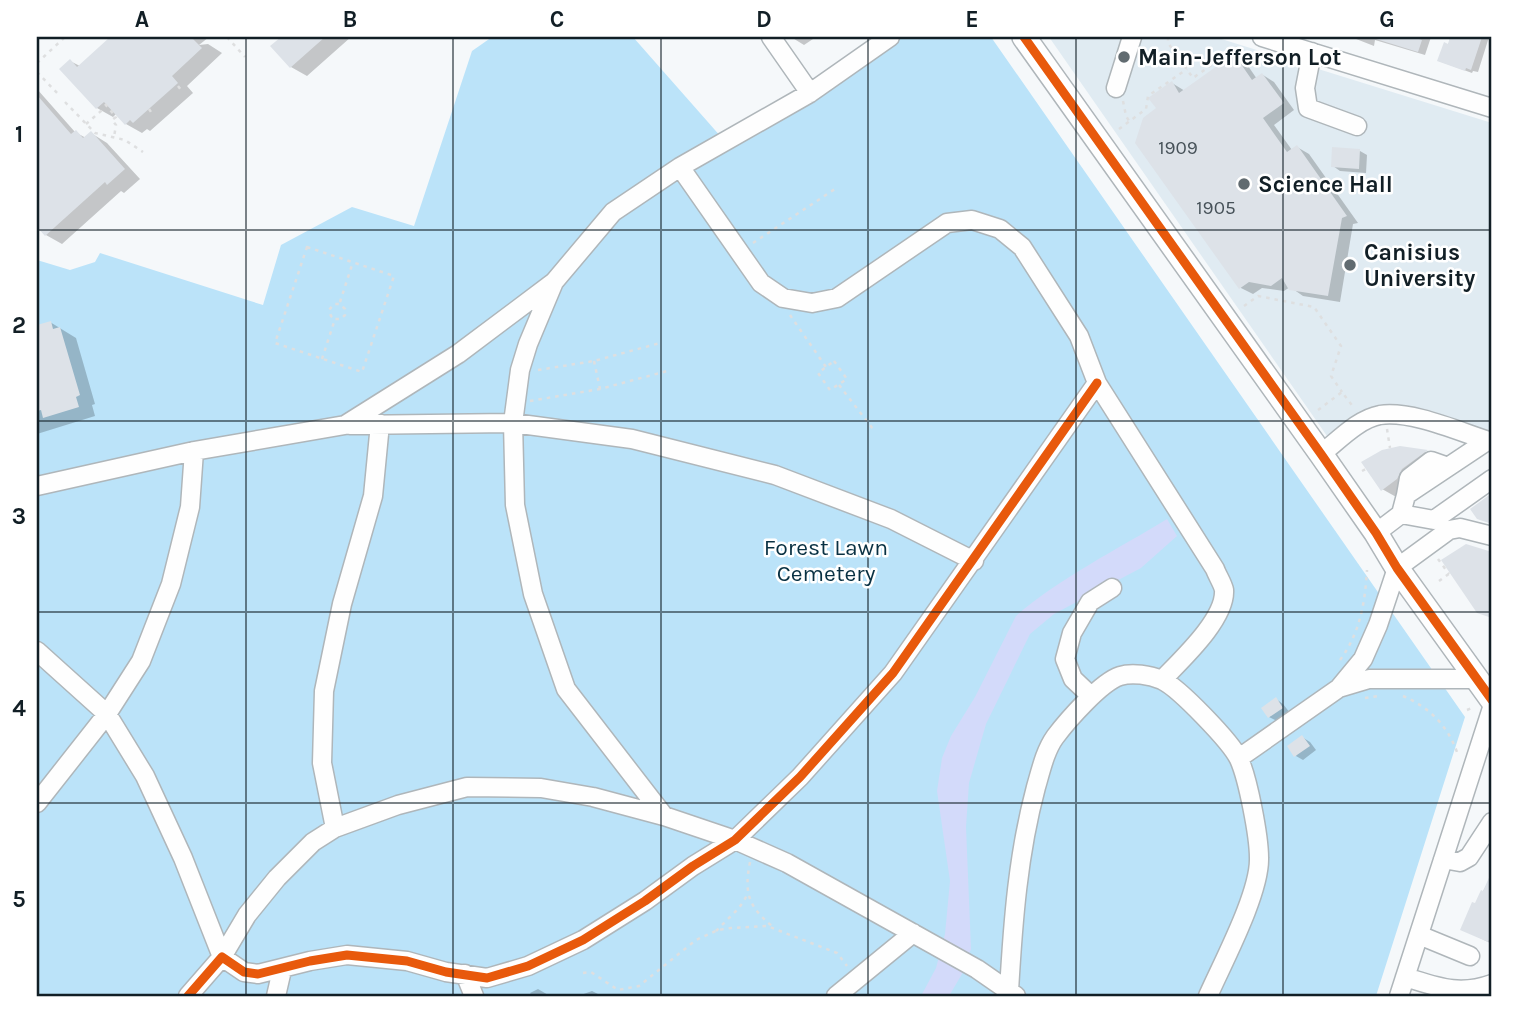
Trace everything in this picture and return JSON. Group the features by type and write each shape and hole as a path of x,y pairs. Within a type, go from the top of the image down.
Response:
{"main road":[{"path":"1024,37 1376,533 1397,568 1476,679 1482,704"}],"street":[{"path":"771,37 810,93"},
{"path":"345,425 458,354 554,282 613,212 680,167 810,93 890,37"},
{"path":"1119,93 1132,37"},
{"path":"1262,37 1306,46 1491,103"},
{"path":"1306,46 1305,88 1308,108 1357,127"},
{"path":"680,167 761,283 783,298 812,303 837,298 947,223 972,220 1000,229 1022,247 1079,336 1097,383 1205,553 1224,589 1218,613 1162,680"},
{"path":"554,282 520,370 513,423 515,505 533,594 566,689 664,816"},
{"path":"37,651 107,714 145,776 183,858 222,957 232,966 244,972 258,974 347,955 407,961 487,978 518,969 583,940 735,840 800,777 893,673 1097,383"},
{"path":"1321,454 1364,422 1380,415 1408,417 1490,441"},
{"path":"37,486 194,451 345,425 513,423 632,439 775,475 891,519 974,561"},
{"path":"335,828 322,763 324,691 342,604 373,496 380,424"},
{"path":"1376,533 1401,514 1406,495 1490,441"},
{"path":"37,803 107,714 141,661 171,584 190,507 194,451"},
{"path":"1401,514 1434,520 1492,479"},
{"path":"1238,758 1339,688 1363,659 1378,625 1397,568 1449,530 1460,528 1492,536"},
{"path":"1091,696 1073,679 1065,659 1072,633 1090,602 1112,588"},
{"path":"1011,995 1014,900 1025,827 1042,764 1054,739 1091,696 1120,676 1146,675 1175,688 1238,758 1253,814 1259,859 1251,897 1208,996"},
{"path":"1339,688 1368,679 1476,679"},
{"path":"1399,996 1492,708"},
{"path":"188,996 222,957 247,915 277,878 313,842 335,828 398,805 467,787 541,788 593,797 664,816 735,840 787,863 913,933 976,969 1011,995"},
{"path":"1443,859 1465,860 1492,822"},
{"path":"836,996 913,933"},
{"path":"1419,936 1470,956"},
{"path":"276,996 282,970"},
{"path":"465,974 474,996"},
{"path":"1405,977 1450,990 1477,990 1492,984"}],"path":[{"path":"37,63 65,37"},
{"path":"227,37 245,57"},
{"path":"1168,37 1168,43 1192,78 1237,47"},
{"path":"1119,129 1146,109 1148,96 1186,69"},
{"path":"37,72 60,96"},
{"path":"177,86 181,90"},
{"path":"1119,93 1129,121"},
{"path":"65,102 95,134 125,140 143,152"},
{"path":"86,124 104,105 116,117 112,120 116,125"},
{"path":"149,109 153,115"},
{"path":"114,137 116,125 120,121"},
{"path":"739,252 835,189"},
{"path":"307,247 353,262 394,276 362,372 275,343 307,247"},
{"path":"340,303 353,262"},
{"path":"1244,306 1258,296 1314,307 1341,346 1331,376 1364,422"},
{"path":"783,298 787,310 826,367"},
{"path":"335,319 329,310 334,304 340,303"},
{"path":"335,319 345,315 345,309 340,303"},
{"path":"322,359 335,319"},
{"path":"520,370 594,361 660,343"},
{"path":"594,361 600,389"},
{"path":"834,361 847,379 839,384 830,390 818,373 834,361"},
{"path":"516,403 600,389 671,370"},
{"path":"839,384 873,429"},
{"path":"1318,410 1342,392"},
{"path":"1438,559 1449,574 1439,581"},
{"path":"1339,661 1357,629 1365,604 1367,570"},
{"path":"1363,698 1387,695"},
{"path":"1395,696 1404,696 1422,704 1441,721 1451,735 1457,752"},
{"path":"1467,709 1482,704"},
{"path":"753,848 747,877 748,894 751,904 774,929"},
{"path":"583,973 591,972 618,990 639,986 682,950 726,922 748,894"},
{"path":"714,932 767,926 837,953 845,961 851,983"}],"shaded area":[{"name":"Canisius University","path":"1049,37 1215,37 1492,123 1492,436 1396,406 1350,421 1327,436"},
{"path":"1167,519 1177,536 1141,568 1054,614 1030,634 986,724 969,783 966,827 971,949 962,974 949,996 921,996 936,968 945,934 950,881 937,791 942,758 951,736 975,697 1016,616 1069,577"}],"green space":[{"name":"Forest Lawn Cemetery","path":"492,37 633,37 722,138 879,37 991,37 1465,717 1376,996 37,996 37,260 70,270 95,262 100,253 263,305 281,245 352,207 414,226 472,51"}],"building":[{"path":"110,37 191,37 202,48 172,76 178,83 133,123 130,120 125,125 104,102 96,109 59,69 70,59 77,67"},
{"path":"281,37 325,37 290,68 270,46"},
{"path":"1413,37 1422,40 1418,52 1376,39"},
{"path":"1450,37 1482,37 1471,70 1466,68 1465,71 1437,61 1444,42 1448,44"},
{"name":"Science Hall","path":"1234,54 1252,80 1262,73 1284,103 1263,118 1287,152 1297,145 1347,216 1342,218 1328,296 1289,290 1282,278 1271,286 1249,282 1239,289 1135,143 1143,118 1156,108 1148,98 1172,81 1179,93"},
{"path":"37,95 71,134 76,130 83,138 91,131 125,169 107,185 105,182 45,236 37,227"},
{"path":"1332,147 1360,149 1359,169 1331,167"},
{"path":"51,321 53,329 60,327 80,395 76,397 79,407 43,418 41,410 37,411 37,325"},
{"path":"1400,446 1428,450 1402,469 1397,479 1381,491 1361,462 1382,450"},
{"path":"1492,493 1492,524 1477,519 1470,509"},
{"path":"1466,544 1492,552 1492,618 1477,613 1441,560"},
{"path":"1276,697 1283,708 1268,718 1261,708"},
{"path":"1302,735 1310,746 1294,757 1287,746"},
{"path":"1492,871 1492,932 1488,942 1460,930 1472,902 1475,903 1481,890 1483,891"}],"cycle path":[{"path":"1024,37 1321,454 1397,568 1492,700"},
{"path":"188,996 222,957 244,972 258,974 347,955 407,961 446,972 487,978 528,966 583,940 645,901 735,840 800,777 893,673 1097,383"}],"place":[{"name":"Main-Jefferson Lot","path":"1124,57"},
{"name":"Science Hall","path":"1244,184"},
{"name":"Canisius University","path":"1350,265"}]}
